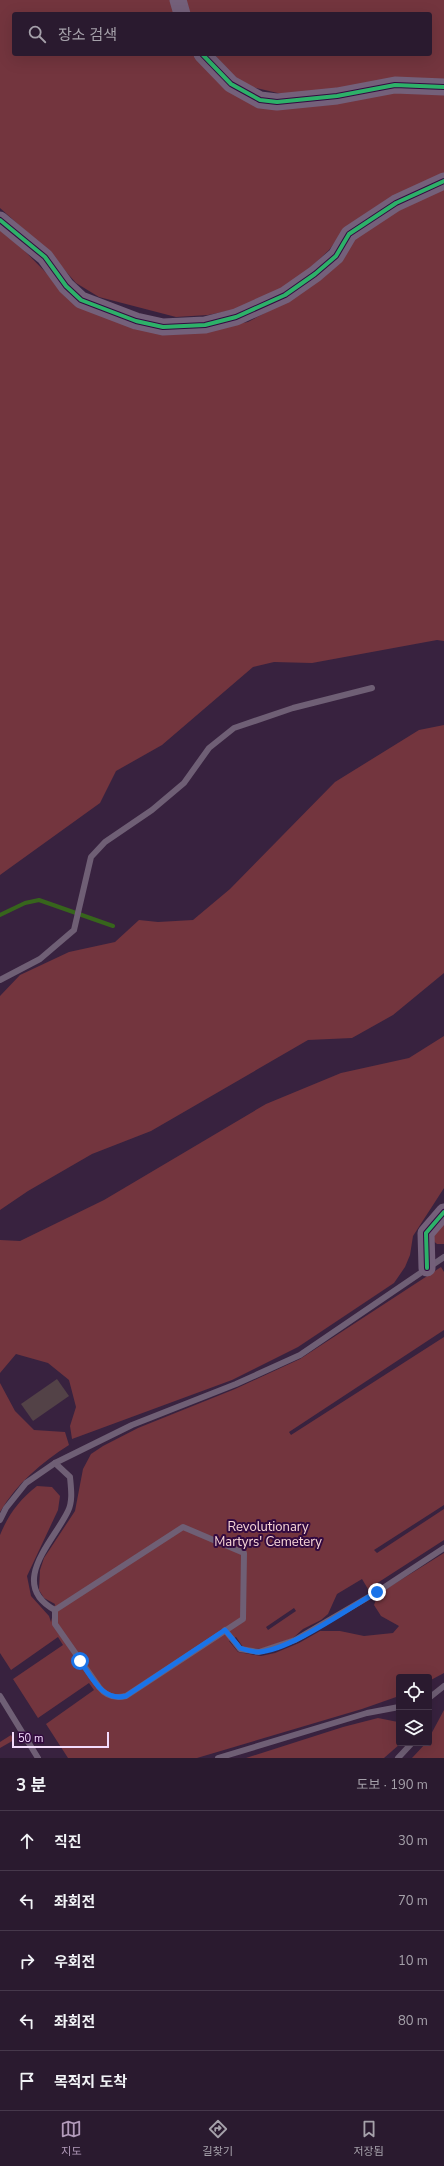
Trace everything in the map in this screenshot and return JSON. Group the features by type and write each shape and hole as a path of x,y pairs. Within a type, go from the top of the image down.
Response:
{"street":[{"path":"178,0 181,12"},
{"path":"204,56 231,84 260,100 277,102 337,96 395,84 444,87"},
{"path":"0,220 45,257 66,286 82,300 136,321 163,327 206,325 236,318 285,295 315,274 336,256 349,234 396,203 444,181"},
{"path":"427,1268 426,1233 444,1212"}],"lane":[{"path":"0,980 40,959 74,930 81,906 91,857 105,842 152,810 184,783 208,748 234,728 293,708 372,688"},
{"path":"0,1520 6,1508 26,1482 54,1463 132,1426 236,1384 300,1355 444,1257"},
{"path":"54,1463 70,1477 71,1494 69,1510 39,1559 34,1575 35,1589 44,1604 55,1610"},
{"path":"183,1527 244,1553 243,1619 126,1696 113,1697 102,1691 60,1633 55,1624 55,1610 183,1527"},
{"path":"225,1630 240,1648 259,1652 273,1649 309,1632 377,1592 444,1548"},
{"path":"432,1696 444,1686"},
{"path":"0,1696 38,1758"},
{"path":"218,1758 368,1713 396,1708"},
{"path":"398,1758 409,1746"}],"green space":[{"path":"0,0 170,0 174,12 12,12 12,56 196,56 252,103 395,91 444,93 444,173 392,197 342,233 329,250 307,271 280,291 247,307 208,315 176,317 99,297 76,283 48,251 0,208"},
{"path":"184,0 444,0 444,81 282,94 252,87 234,77 216,56 432,56 432,12 187,12"},
{"path":"444,189 444,641 437,640 312,663 274,662 253,667 162,745 116,771 100,803 0,875 0,226 69,296 197,331 248,322 282,304 360,234 411,202"},
{"path":"444,725 444,973 393,1015 352,1038 308,1040 151,1131 92,1154 28,1191 0,1210 0,996 20,975 69,952 115,942 139,920 158,922 193,920 230,889 335,782 419,730"},
{"path":"444,1036 444,1188 413,1236 410,1255 405,1267 394,1283 298,1347 232,1380 72,1439 70,1426 76,1407 69,1380 48,1363 16,1354 0,1373 0,1240 20,1241 104,1200 266,1104 341,1073 409,1058"},
{"path":"444,1219 444,1244 437,1244 431,1239"},
{"name":"Revolutionary Martyrs' Cemetery","path":"441,1267 444,1272 444,1330 289,1432 291,1435 444,1337 444,1505 374,1550 377,1553 444,1509 444,1540 368,1589 362,1579 337,1594 328,1614 321,1620 303,1629 293,1638 261,1649 243,1647 236,1637 229,1641 238,1652 261,1656 275,1653 299,1643 320,1631 340,1631 364,1636 393,1633 399,1626 381,1616 374,1605 378,1594 444,1553 444,1673 432,1679 432,1674 396,1674 396,1697 362,1709 197,1758 68,1758 46,1724 94,1690 89,1683 38,1718 13,1679 63,1645 58,1637 11,1670 0,1653 0,1535 15,1508 25,1496 37,1486 52,1487 60,1496 58,1510 27,1576 31,1596 49,1616 51,1622 55,1604 44,1598 39,1590 40,1570 44,1558 75,1511 83,1469 91,1454 138,1428 235,1389 300,1359","holes":["294,1608 296,1611 268,1630 266,1627"]},
{"path":"0,1383 15,1411 34,1430 65,1432 69,1445 30,1474 14,1492 0,1512"},
{"path":"444,1710 444,1758 412,1758 423,1746 432,1746 432,1732"},
{"path":"378,1718 396,1722 396,1746 398,1746 384,1758 246,1758 343,1727"},
{"path":"11,1735 14,1740 0,1748 0,1742"}],"building":[{"path":"57,1379 69,1396 33,1421 21,1404"}],"waterway":[{"path":"0,915 25,903 39,900 113,926"}],"cycle path":[{"path":"204,56 231,84 260,100 277,102 337,96 395,85 444,87"},
{"path":"0,220 45,257 66,286 81,300 136,321 163,327 205,325 236,317 285,295 315,274 336,256 349,234 396,203 444,181"},
{"path":"427,1268 426,1233 444,1212"}],"route":[{"path":"80,1661 106,1695 119,1698 126,1696 225,1630 240,1648 250,1652 273,1649 295,1640 377,1592"}]}
